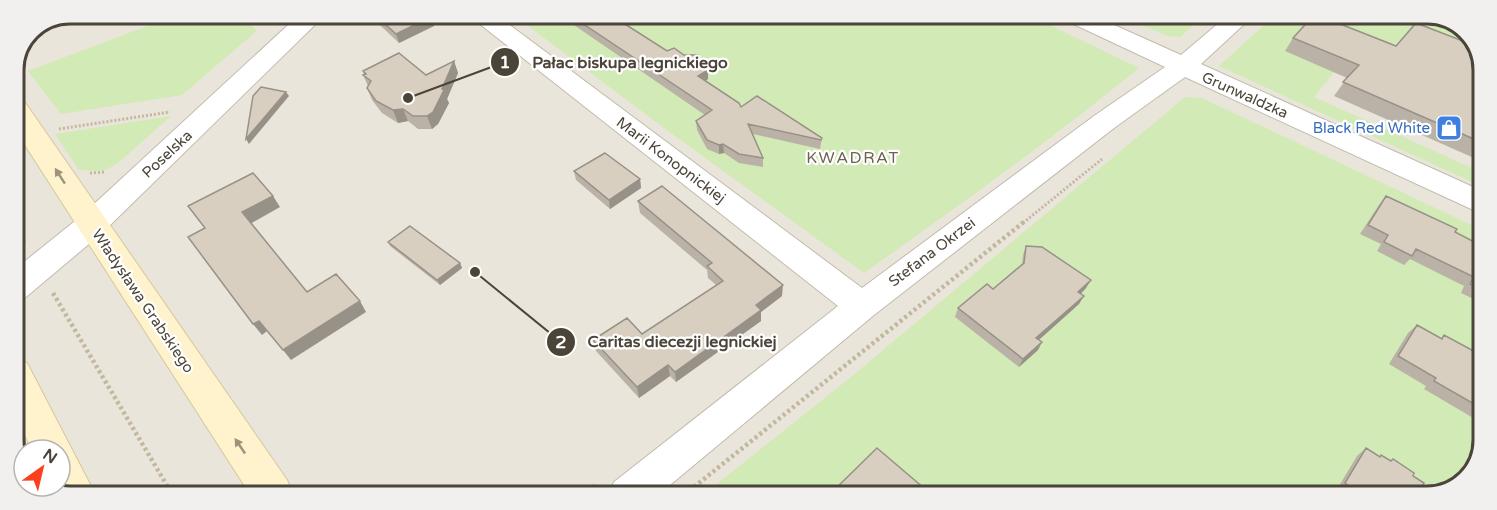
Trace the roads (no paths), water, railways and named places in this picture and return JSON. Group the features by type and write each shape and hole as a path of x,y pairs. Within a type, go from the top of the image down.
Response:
{"street":[{"name":"Poselska","path":"24,280 92,225 303,24"},
{"name":"Marii Konopnickiej","path":"492,24 862,306"},
{"name":"Grunwaldzka","path":"1077,24 1183,66 1473,199"},
{"name":"Stefana Okrzei","path":"639,486 862,306 1104,122 1183,66 1232,24"},
{"name":"Władysława Grabskiego","path":"24,122 92,225 286,486"},
{"path":"24,394 46,438"}],"place":[{"name":"Pałac biskupa legnickiego","path":"408,98"},
{"name":"Black Red White","path":"1449,128"},
{"name":"Caritas diecezji legnickiej","path":"475,272"}],"district":[{"name":"KWADRAT","path":"853,158"}]}
